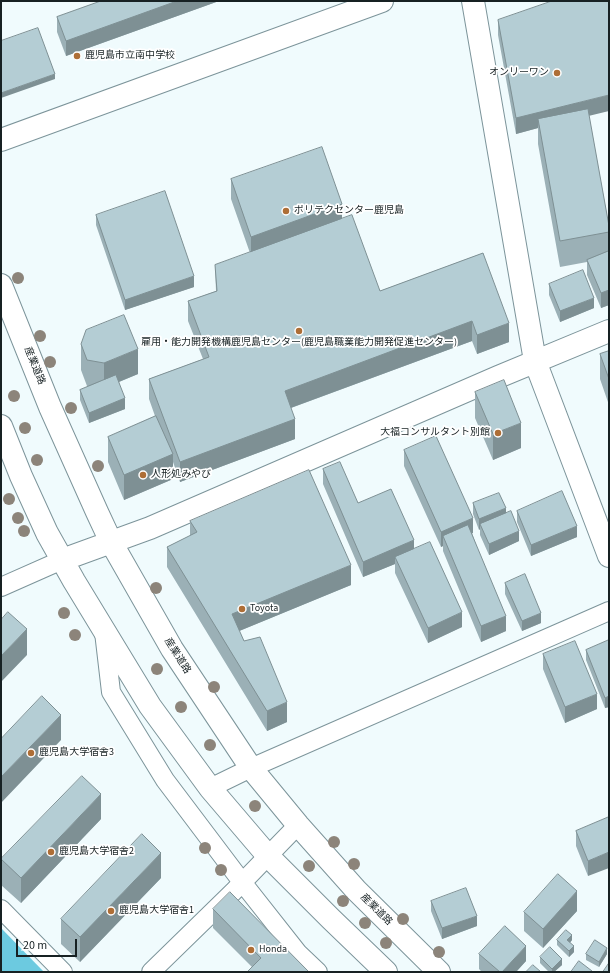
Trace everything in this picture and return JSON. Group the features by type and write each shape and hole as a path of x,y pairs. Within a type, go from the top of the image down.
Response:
{"street":[{"path":"1,140 382,1"},
{"path":"473,1 535,361 609,556"},
{"name":"産業道路","path":"1,285 50,406 111,542 172,649 251,768 298,825 356,890 439,972"},
{"path":"1,587 62,560 150,528 535,361 609,331"},
{"path":"1,426 43,526 104,631 150,706 210,788 268,856 330,919 386,972"},
{"path":"210,788 251,768 609,611"},
{"path":"104,631 111,692 165,780 298,953 318,972"},
{"path":"151,972 298,825"},
{"path":"1,909 63,972"}],"water":[{"path":"1,928 44,972 1,972"}],"building":[{"path":"101,1 177,1 66,41 57,17"},
{"name":"オンリーワン","path":"552,1 609,1 609,95 516,118 498,20"},
{"path":"38,28 55,74 1,93 1,41"},
{"path":"588,109 609,232 560,241 538,119"},
{"name":"ポリテクセンター鹿児島","path":"322,147 342,204 251,237 231,179"},
{"path":"165,191 194,276 125,300 96,215"},
{"path":"352,215 380,291 483,253 509,323 477,335 472,321 285,391 295,419 180,462 149,379 209,357 188,301 217,291 215,265"},
{"path":"609,251 609,290 601,293 587,260"},
{"path":"583,270 594,298 560,311 549,284"},
{"path":"124,315 138,349 104,363 87,360 81,344 86,330"},
{"path":"609,351 609,379 600,354"},
{"path":"116,375 125,398 89,413 80,390"},
{"path":"504,380 521,423 493,434 475,392"},
{"path":"156,416 173,454 124,475 108,437"},
{"path":"436,436 473,518 441,532 404,450"},
{"path":"340,462 358,503 391,489 414,540 363,562 323,469"},
{"name":"Toyota","path":"309,470 351,565 232,614 244,641 260,637 287,702 267,711 167,547 197,532 190,521"},
{"path":"562,491 577,526 531,545 517,511"},
{"path":"499,493 506,508 479,519 473,503"},
{"path":"511,511 519,531 489,544 480,524"},
{"path":"468,525 506,616 481,626 443,536"},
{"path":"430,542 462,612 428,628 395,557"},
{"path":"525,574 541,613 522,621 505,583"},
{"path":"8,612 27,629 1,656 1,620"},
{"path":"609,640 609,696 605,698 586,650"},
{"path":"575,641 597,694 565,707 543,654"},
{"path":"42,696 61,715 1,777 1,739"},
{"path":"82,776 101,794 21,878 1,859"},
{"path":"609,817 609,852 588,861 576,831"},
{"path":"142,834 161,853 80,937 61,919"},
{"path":"558,874 577,891 543,929 524,912"},
{"path":"466,888 477,916 442,928 431,901"},
{"path":"230,892 309,972 247,972 261,958 213,909"},
{"path":"505,926 526,946 502,972 500,972 479,954"},
{"path":"566,930 572,935 567,940 574,946 569,951 557,940"},
{"path":"595,940 607,948 599,962 586,954"},
{"path":"550,947 562,959 552,969 540,957"},
{"path":"579,961 592,971 592,972 571,972"},
{"path":"609,963 609,972 603,972"},
{"path":"533,965 541,972 526,972"}],"place":[{"name":"鹿児島市立南中学校","path":"77,56"},
{"name":"オンリーワン","path":"557,73"},
{"name":"ポリテクセンター鹿児島","path":"286,211"},
{"name":"雇用・能力開発機構鹿児島センター(鹿児島職業能力開発促進センター)","path":"299,331"},
{"name":"大福コンサルタント別館","path":"498,433"},
{"name":"人形処みやび","path":"143,475"},
{"name":"Toyota","path":"242,609"},
{"name":"鹿児島大学宿舎3","path":"31,753"},
{"name":"鹿児島大学宿舎2","path":"51,852"},
{"name":"鹿児島大学宿舎1","path":"111,911"},
{"name":"Honda","path":"251,950"}]}
